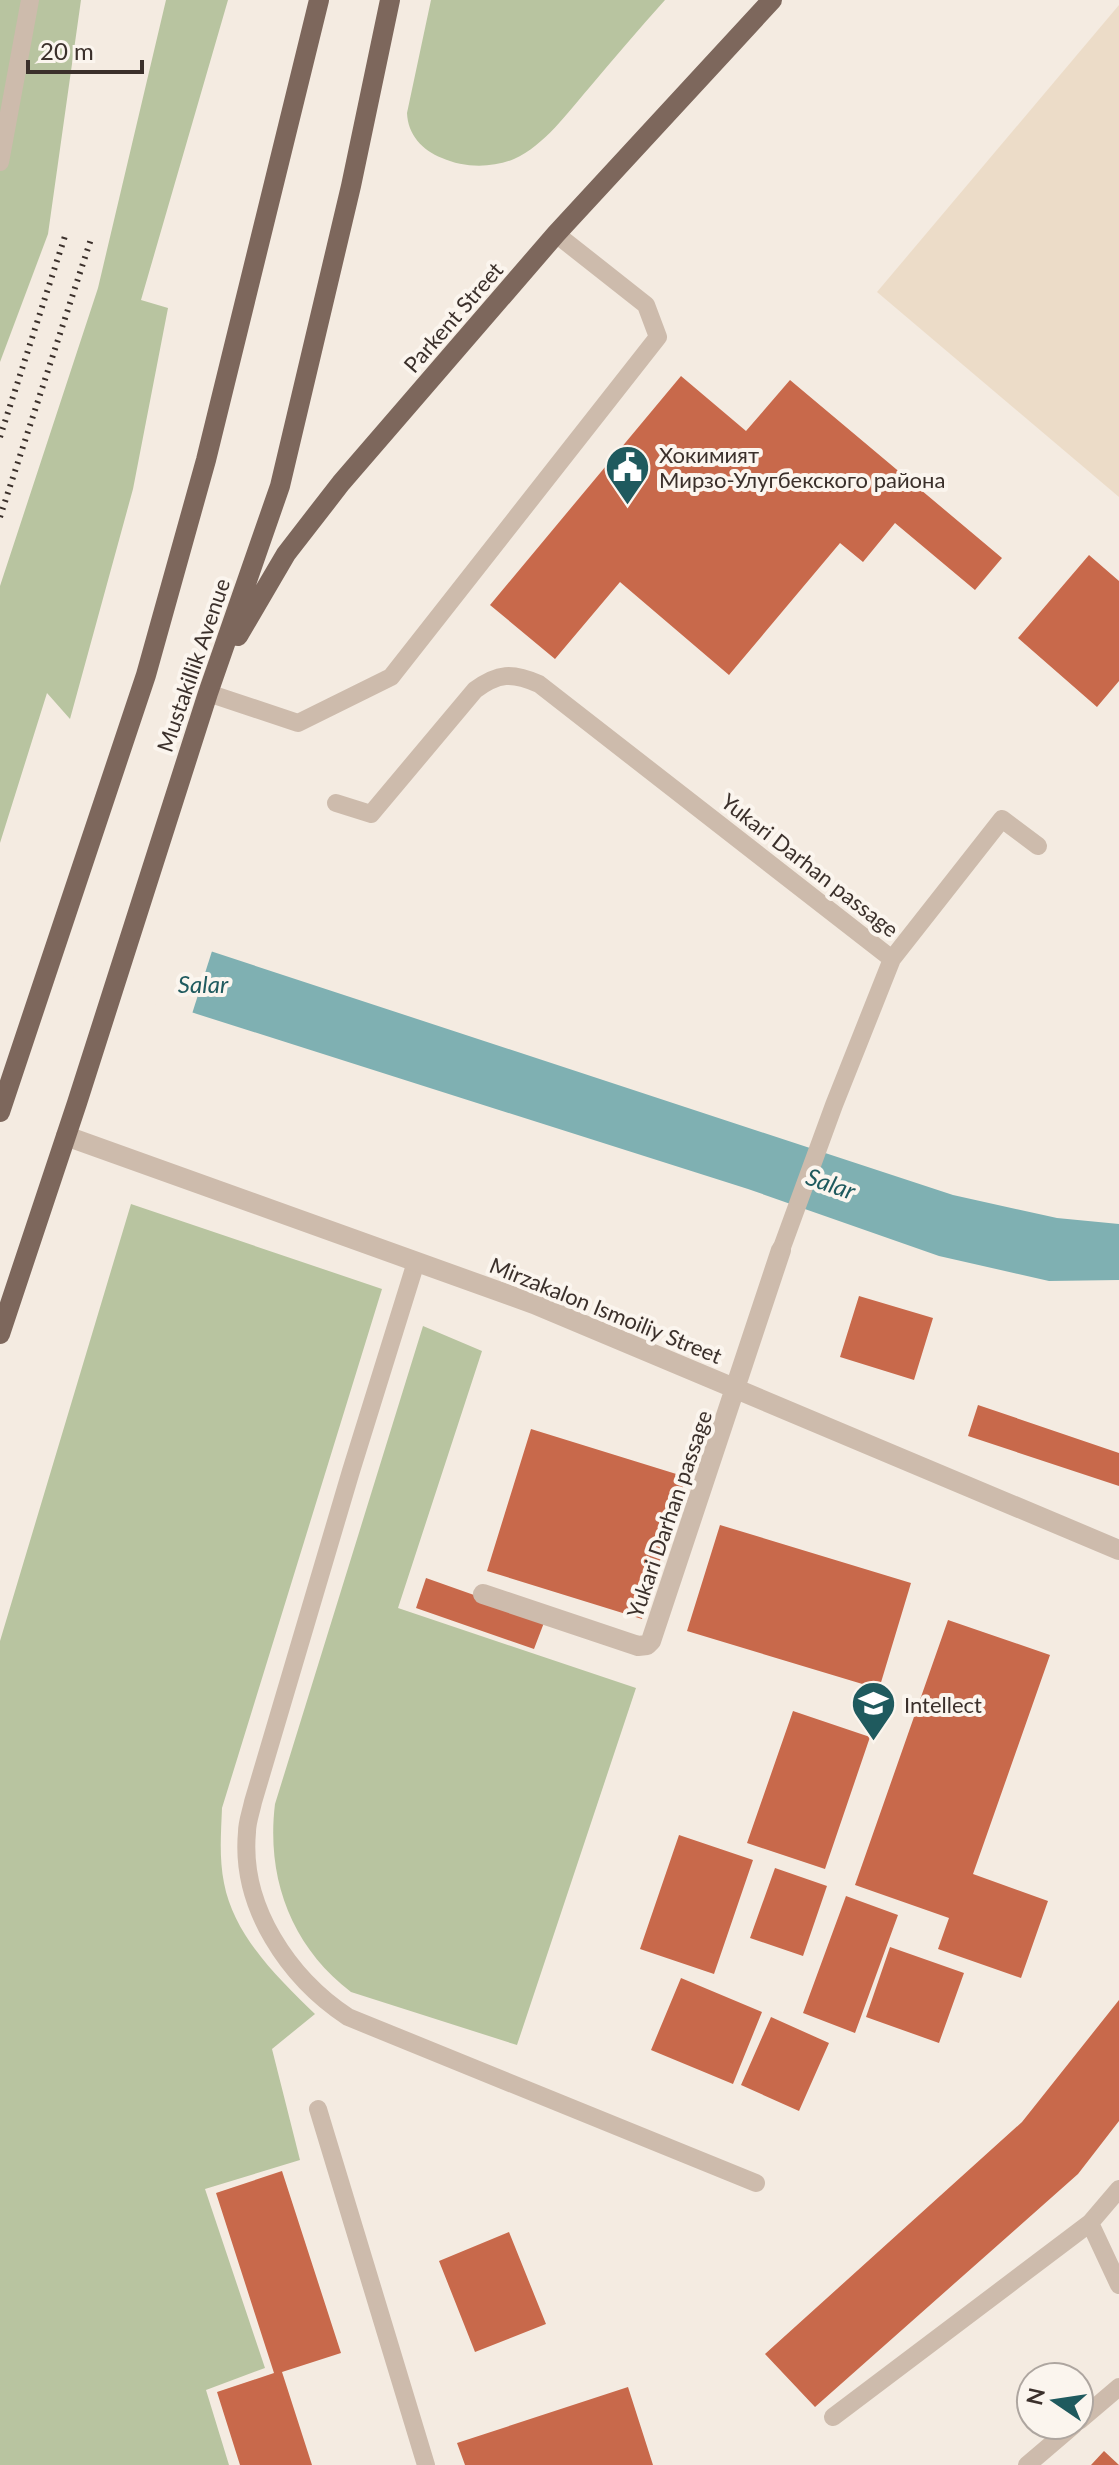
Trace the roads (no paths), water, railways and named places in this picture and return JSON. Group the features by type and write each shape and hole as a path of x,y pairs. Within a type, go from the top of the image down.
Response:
{"main road":[{"name":"Mustakillik Avenue","path":"0,1112 146,675 206,460 319,0"},
{"name":"Mustakillik Avenue","path":"0,1334 208,693 280,486 351,186 390,0"},
{"name":"Parkent Street","path":"208,693 286,554 341,483 556,234 767,4"}],"street":[{"name":"Mirzakalon Ismoiliy Street","path":"66,1136 534,1304 1119,1550"},
{"name":"Yukari Darhan passage","path":"483,1594 638,1646 651,1641 781,1250"}],"lane":[{"path":"0,162 30,0"},
{"path":"208,693 298,723 391,677 658,337 646,305 556,234"},
{"name":"Yukari Darhan passage","path":"336,803 371,814 475,690 491,678 509,675 523,677 539,684 892,959 781,1250"},
{"path":"892,959 1002,819 1038,846"},
{"path":"416,1262 253,1802 247,1832 247,1862 253,1891 279,1950 299,1977 321,1999 348,2017 756,2183"},
{"path":"318,2109 426,2465"},
{"path":"833,2417 1090,2223 1119,2189"},
{"path":"1090,2223 1119,2285"},
{"path":"1095,2408 1119,2387"},
{"path":"1027,2465 1056,2441"}],"water":[{"name":"Salar","path":"0,882 953,1195 1057,1218 1119,1224 1119,1280 1049,1281 939,1256 748,1189 197,1014 0,948"}],"railway":[{"path":"0,437 66,233"},
{"path":"0,517 91,239"}],"place":[{"name":"Хокимият Мирзо-Улугбекского района","path":"628,506"},
{"name":"Intellect","path":"873,1743"}]}
